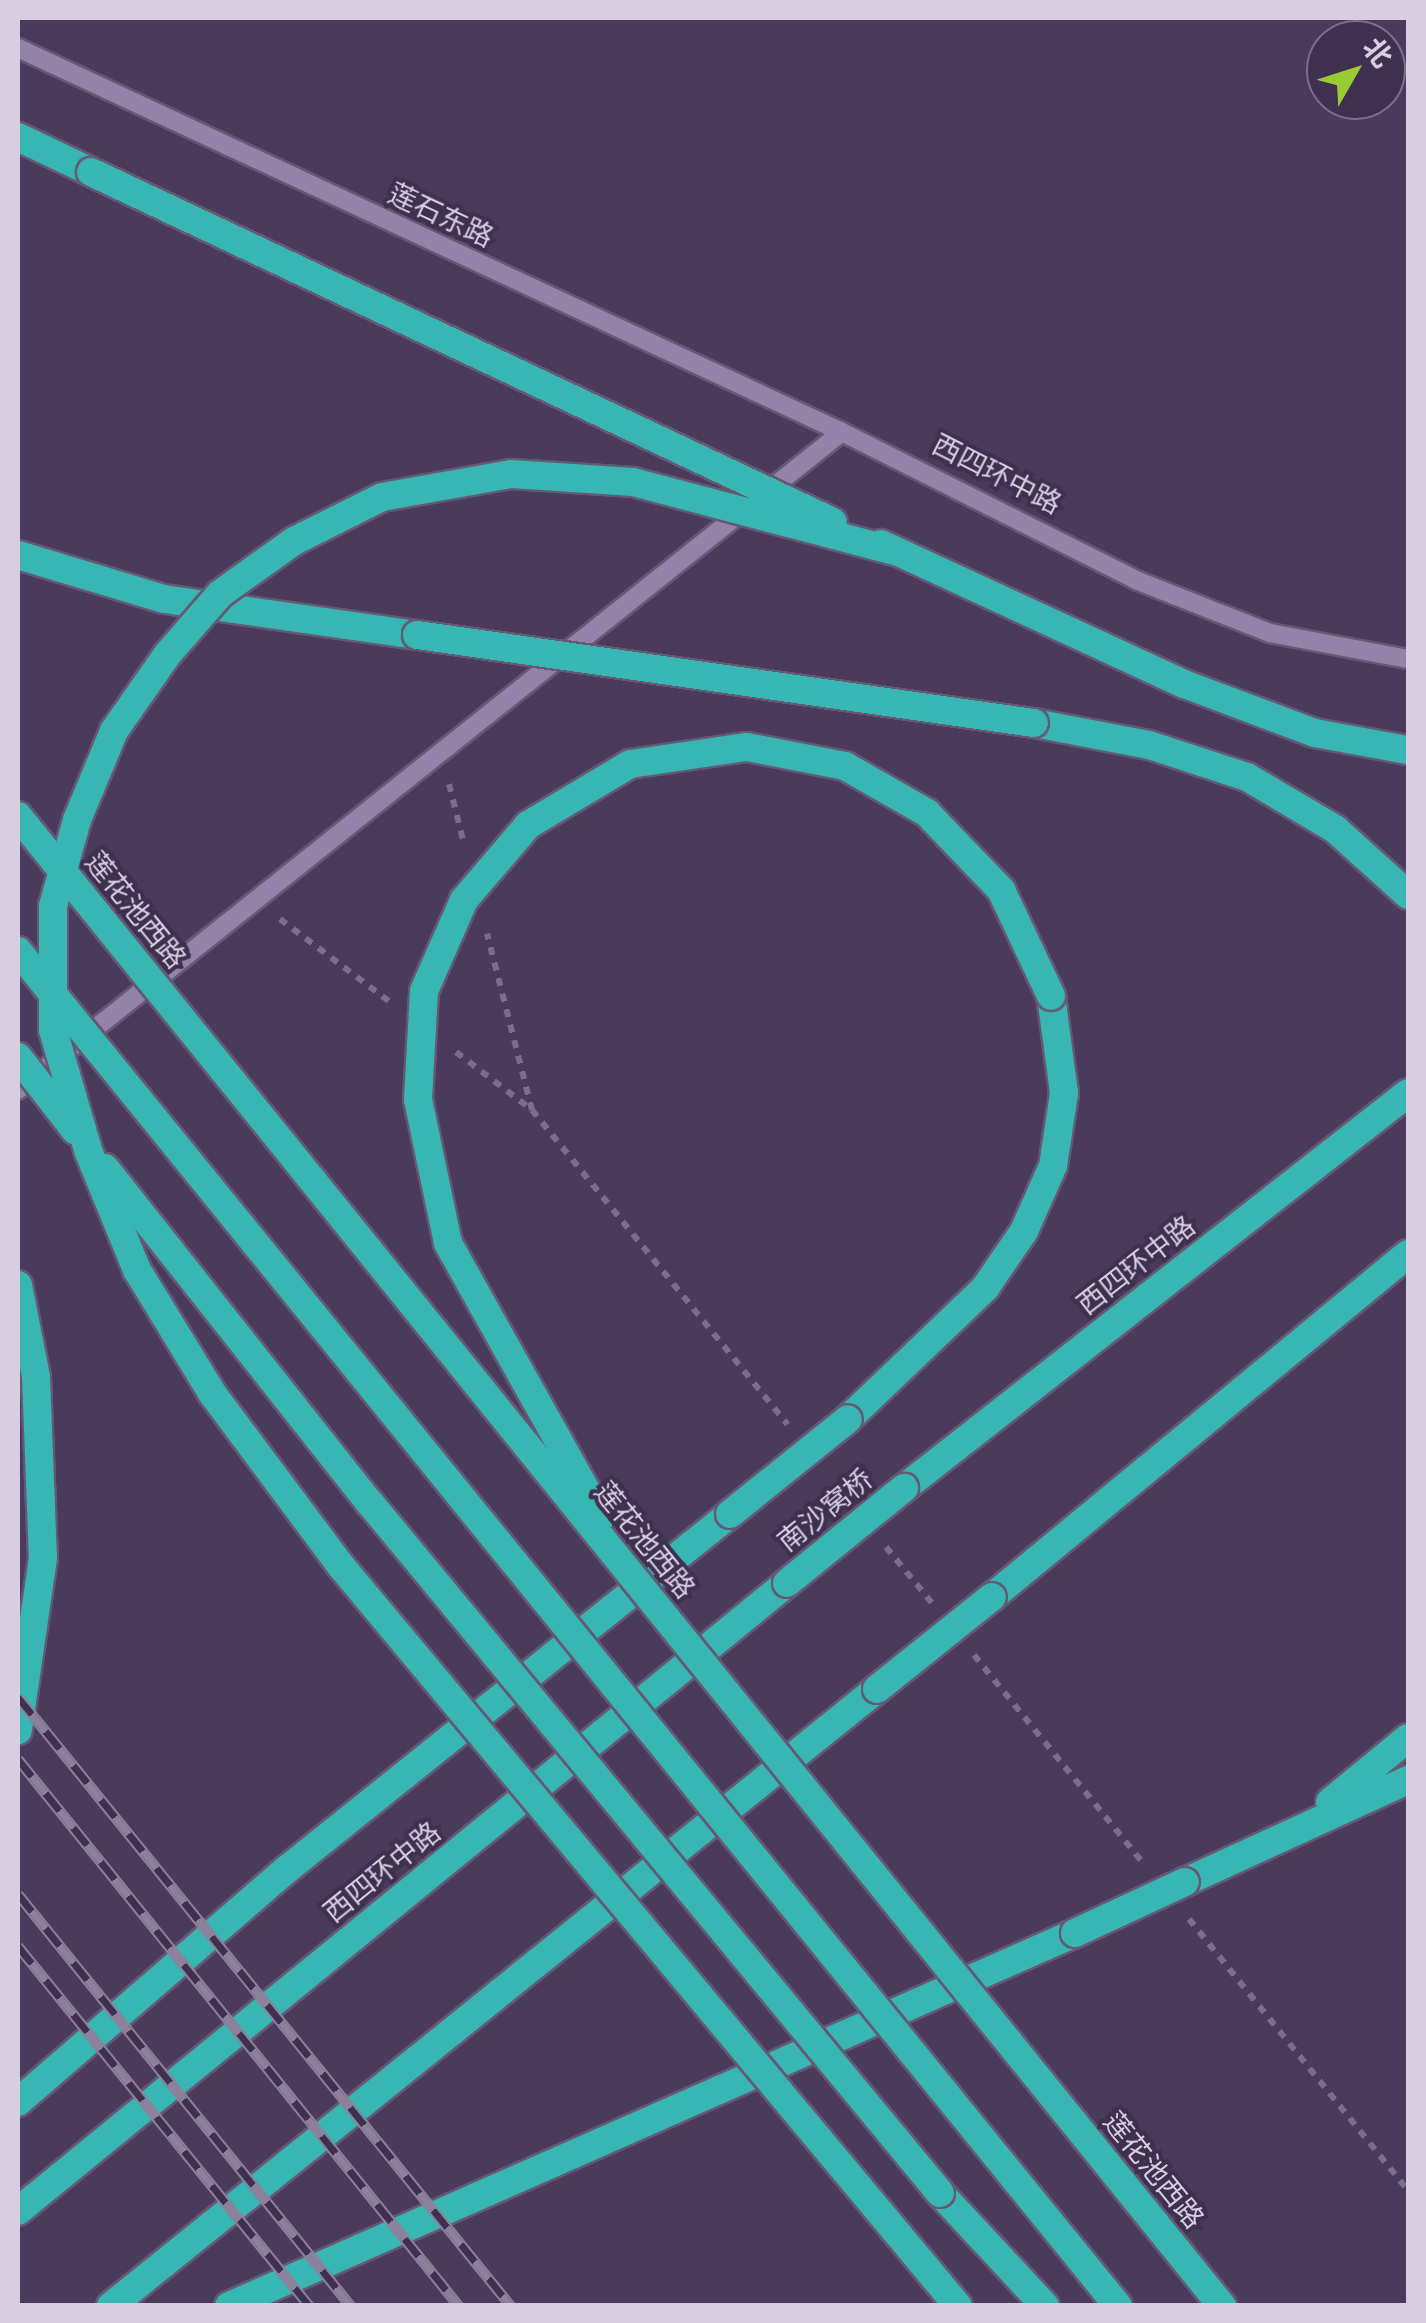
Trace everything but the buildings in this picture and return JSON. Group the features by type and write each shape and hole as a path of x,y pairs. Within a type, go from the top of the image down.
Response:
{"highway":[{"path":"18,137 1184,684 1315,733 1408,750"},
{"path":"898,552 634,482 511,474 382,497 294,541 220,594 166,654 114,731 77,820 53,906 53,1030 89,1153 137,1270 212,1393 341,1566 958,2306"},
{"path":"18,555 164,599 1034,723 1150,745 1247,777 1335,829 1408,895"},
{"path":"18,2102 286,1870 848,1419 986,1288 1024,1231 1053,1166 1064,1093 1051,996 1001,890 927,813 845,766 747,747 630,764 528,826 464,900 424,991 418,1100 448,1243 639,1584"},
{"name":"莲花池西路","path":"18,816 1222,2306"},
{"path":"18,951 1118,2306"},
{"path":"18,1057 370,1502 940,2193 1045,2306"},
{"name":"西四环中路","path":"904,1488 1408,1093"},
{"path":"111,2306 992,1597 1408,1254"},
{"path":"18,1285 36,1377 43,1558 18,1730"},
{"name":"南沙窝桥","path":"787,1583 904,1488"},
{"name":"西四环中路","path":"18,2211 787,1583"},
{"path":"1276,1841 1385,1763 1408,1738"},
{"path":"229,2306 1075,1933 1408,1780"}],"street":[{"name":"莲石东路","path":"18,48 842,432"},
{"name":"西四环中路","path":"842,432 1138,581 1270,633 1402,659"},
{"path":"18,1090 842,432"},
{"path":"1402,659 1408,675"}],"railway":[{"path":"18,1697 511,2306"},
{"path":"18,1759 459,2306"},
{"path":"18,1894 351,2306"},
{"path":"18,1946 310,2306"}]}
